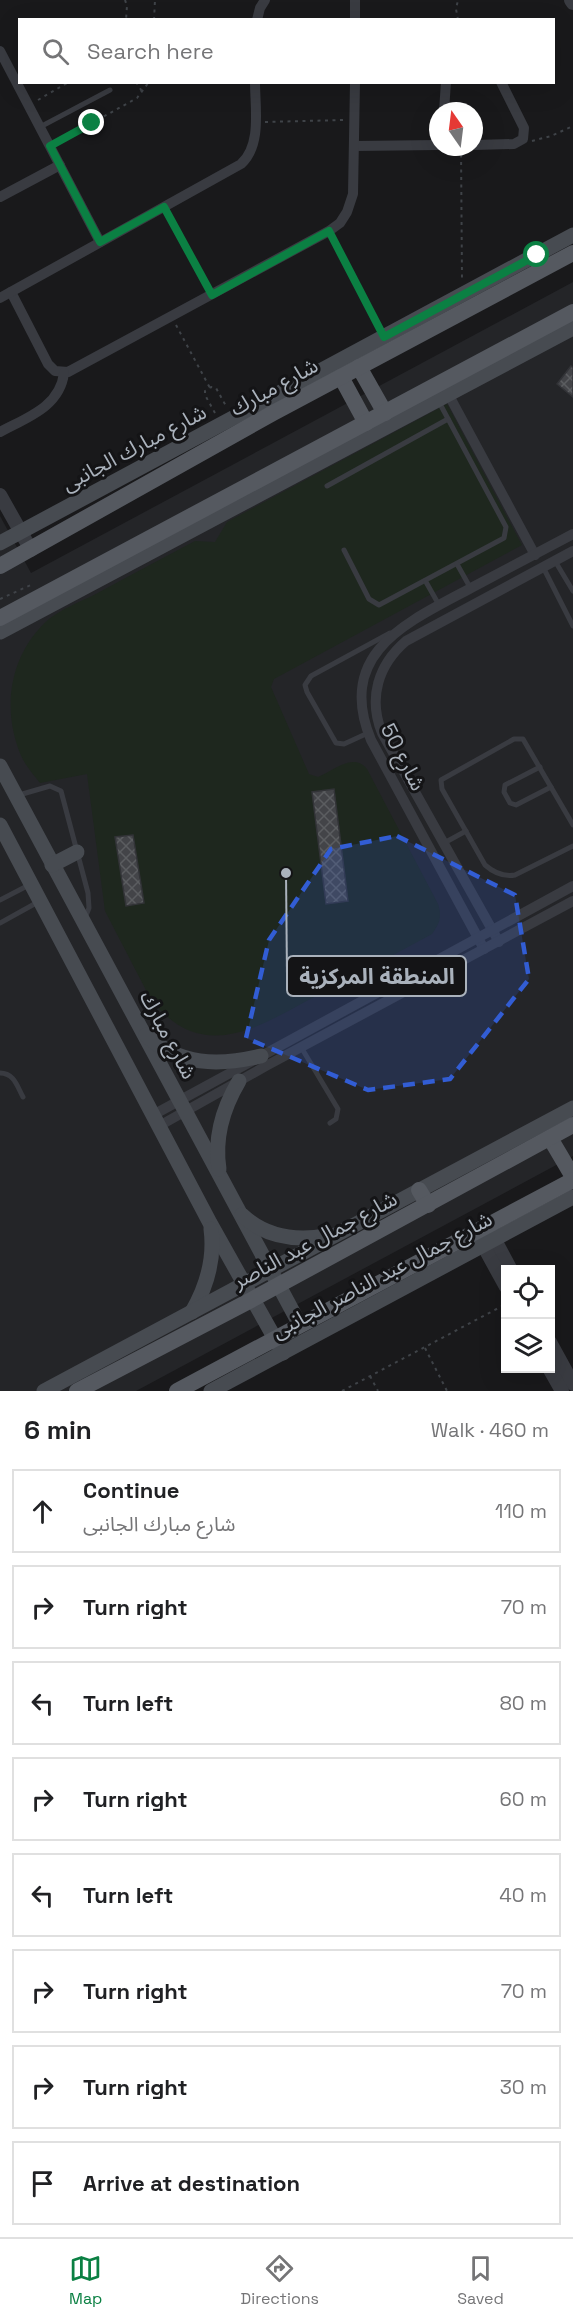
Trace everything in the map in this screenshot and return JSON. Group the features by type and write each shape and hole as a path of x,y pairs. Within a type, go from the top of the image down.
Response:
{"main road":[{"name":"شارع مبارك الجانبى","path":"1,539 21,533 462,295 504,281 573,235"},
{"name":"شارع مبارك","path":"7,563 359,367 504,281 573,253"},
{"path":"199,519 385,413 443,393 573,312"},
{"path":"0,638 4,625 199,519 573,327"},
{"path":"359,367 385,413"},
{"path":"341,377 366,423"},
{"name":"شارع مبارك","path":"0,766 300,1325"},
{"path":"30,822 2,830 210,1223 279,1345"},
{"path":"52,865 77,852"},
{"path":"140,1030 162,1048 189,1060 218,1064 263,1061"},
{"path":"220,1178 217,1149 221,1120 231,1094 239,1081"},
{"path":"44,1391 340,1232 423,1198 573,1108"},
{"name":"شارع جمال عبد الناصر","path":"77,1391 253,1299 423,1198 573,1125"},
{"path":"177,1391 279,1345 300,1325 485,1235 573,1178 550,1138"},
{"name":"شارع جمال عبد الناصر الجانبى","path":"211,1391 279,1345 485,1235 573,1197"},
{"path":"238,1210 249,1221 278,1235 309,1239 340,1232"},
{"path":"192,1312 204,1288 211,1263 210,1223"}],"street":[{"path":"257,18 265,0"},
{"path":"355,0 355,18"},
{"path":"0,51 100,242"},
{"path":"0,298 236,168 246,160 254,143 255,84"},
{"path":"10,292 48,364 55,371 64,373 72,371 329,231 340,223 350,206 353,194 355,84"},
{"path":"445,102 446,84"},
{"path":"483,145 514,144 524,135 524,128 502,84"},
{"path":"355,147 429,145"},
{"path":"0,197 60,165"},
{"path":"0,432 50,403 61,387 64,373"},
{"path":"443,393 535,555"},
{"path":"0,495 31,550"},
{"name":"شارع 50","path":"484,949 368,733 362,709 366,675 376,653 400,628 573,534"},
{"path":"1,539 7,563"},
{"name":"شارع 50","path":"499,942 379,725 375,707 378,680 387,662 399,647 414,636 573,551"},
{"path":"518,564 526,576"},
{"path":"382,761 395,755"},
{"path":"156,1120 573,886"},
{"path":"181,1106 239,1081 263,1061 301,1047 573,901"},
{"path":"485,1235 503,1265"},
{"path":"555,1351 573,1384"},
{"path":"552,1373 562,1391"}],"lane":[{"path":"40,127 110,90"},
{"path":"344,550 369,599 375,604 384,604 501,540 507,531 448,419 443,393"},
{"path":"327,486 448,419"},
{"path":"555,561 573,591"},
{"path":"457,564 471,589"},
{"path":"543,567 573,626"},
{"path":"426,582 439,605"},
{"path":"368,733 344,744 336,743 307,692 306,682 311,676 400,628"},
{"path":"573,825 527,742 519,738 514,738 444,776 441,784 484,865 506,876 520,873 573,846"},
{"path":"540,767 505,785 504,792 510,803 516,805 551,787"},
{"path":"16,796 50,786 59,789 89,901 87,915 83,922"},
{"path":"444,843 466,831"},
{"path":"0,900 31,884"},
{"path":"0,923 40,901"},
{"path":"301,1047 338,1109 336,1119 330,1124"},
{"path":"0,1073 6,1073 12,1077 23,1097"}],"path":[{"path":"125,0 126,18"},
{"path":"154,18 155,0"},
{"path":"458,0 456,9 458,18"},
{"path":"28,105 65,84"},
{"path":"137,84 143,93"},
{"path":"50,146 143,93 148,84"},
{"path":"254,122 356,119"},
{"path":"520,141 543,139 573,126"},
{"path":"461,156 462,295"},
{"path":"164,207 212,295"},
{"path":"329,231 384,337"},
{"path":"172,317 210,388"},
{"path":"216,388 228,422 205,394 205,391 216,388"},
{"path":"342,1391 501,1307"},
{"path":"424,1347 447,1391"},
{"path":"370,1376 378,1391"}],"highlighted area":[{"path":"397,836 515,895 529,979 450,1079 368,1090 246,1038 269,940 331,849"}],"shaded area":[{"path":"573,282 573,1156 136,1391 0,1391 0,516 31,573"},
{"path":"447,404 522,545 274,679 271,687 309,774 318,777 350,762 362,764 367,769 438,904 440,916 438,923 432,934 358,974 343,970 333,973 329,989 260,1025 237,1032 215,1035 193,1032 171,1020 150,998 105,911 87,774 40,783 22,757 14,735 11,717 13,681 18,664 36,632 59,612 195,541 215,542 227,522"}],"building":[{"path":"571,366 573,368 573,397 557,384"},
{"path":"334,789 348,901 326,904 312,792"},
{"path":"133,835 144,903 126,906 115,837"}],"place":[{"name":"المنطقة المركزية","path":"286,873"}],"route":[{"path":"92,123 50,146 100,242 164,207 212,295 329,231 384,337 537,255"}]}
